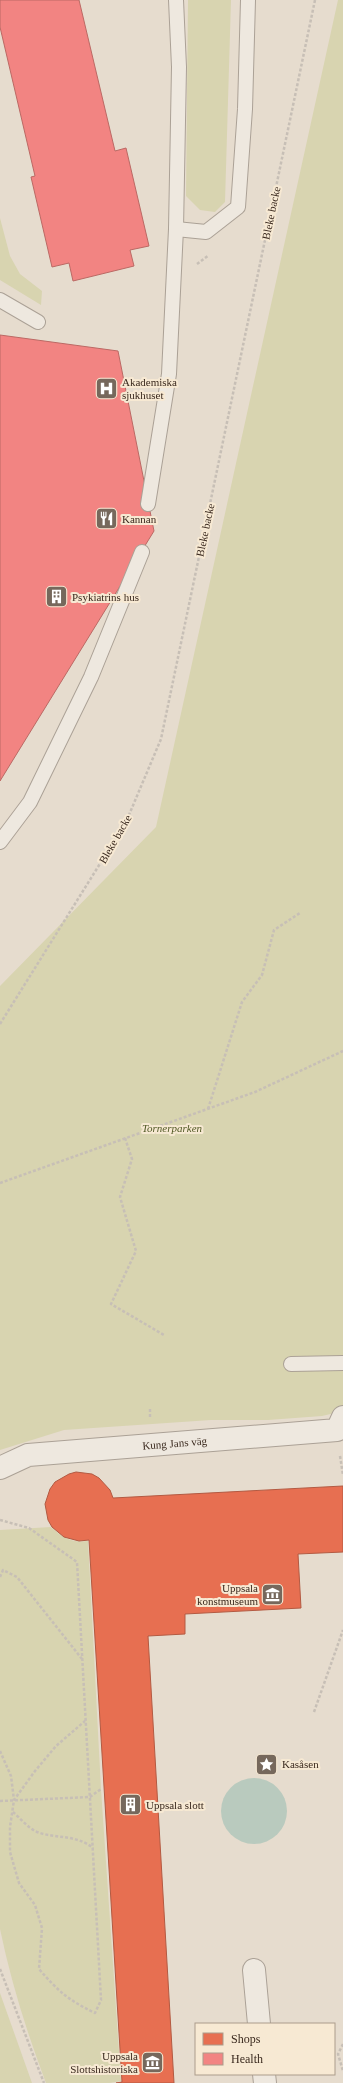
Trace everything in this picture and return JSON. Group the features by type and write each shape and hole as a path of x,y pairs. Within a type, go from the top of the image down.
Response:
{"street":[{"name":"Kung Jans väg","path":"0,1468 28,1455 337,1430 343,1417"},
{"path":"254,1970 259,2023"}],"lane":[{"path":"148,504 169,374 176,229 179,67 176,0"},
{"path":"176,229 206,232 238,207 245,109 248,0"},
{"path":"0,300 38,322"},
{"path":"0,842 30,802 91,677 142,552"},
{"path":"291,1364 343,1363"}],"path":[{"name":"Bleke backe","path":"0,1024 126,822 161,739 315,0"},
{"path":"208,1109 242,1002 262,975 274,930 300,913"},
{"path":"0,1183 255,1092 343,1051"},
{"path":"126,1138 132,1159 120,1197 136,1251 112,1304 164,1335"},
{"path":"0,1520 29,1528 76,1562 101,2000 95,2013 76,2004 57,1991 39,1969 42,1928 35,1905 19,1884 10,1852 14,1800 11,1776 0,1751"},
{"path":"0,1577 2,1570 17,1577 82,1660"},
{"path":"314,1712 343,1630"},
{"path":"14,1800 35,1771 56,1746 85,1721"},
{"path":"0,1801 90,1797 101,1789"},
{"path":"12,1811 35,1831 51,1836 74,1837 93,1848"},
{"path":"0,1969 44,2083"},
{"path":"343,2044 338,2054 343,2071"}],"green space":[{"path":"188,0 231,0 225,202 215,212 200,210 186,196"},
{"name":"Tornerparken","path":"338,0 343,0 343,1411 322,1416 268,1420 211,1420 64,1430 0,1450 0,986 156,827"},
{"path":"0,218 10,256 20,274 42,291 41,305 0,280"},
{"path":"51,1527 68,1539 88,1541 101,1789 121,2081 110,2083 46,2083 20,2007 0,1929 0,1530"},
{"path":"0,1993 32,2083 0,2083"}],"shaded area":[{"path":"254,1778 267,1780 277,1788 285,1798 287,1811 285,1824 277,1834 267,1842 254,1844 241,1842 231,1834 223,1824 221,1811 223,1798 231,1788 241,1780"}],"building: Shops":[{"name":"Uppsala slott","path":"76,1472 92,1474 99,1478 110,1490 113,1498 343,1486 343,1552 298,1554 301,1608 185,1614 185,1634 148,1636 174,2083 116,2083 122,2082 89,1540 79,1541 64,1537 52,1527 48,1520 45,1504 50,1489 55,1482 69,1474"}],"building: Health":[{"path":"0,0 79,0 115,151 126,148 149,246 130,250 134,266 73,281 69,263 52,267 31,177 35,176 0,27"},
{"name":"Psykiatrins hus","path":"0,335 118,351 154,531 0,781"}],"place":[{"name":"Akademiska sjukhuset","path":"106,388"},
{"name":"Kannan","path":"106,519"},
{"name":"Psykiatrins hus","path":"57,597"},
{"name":"Uppsala konstmuseum","path":"273,1594"},
{"name":"Kasåsen","path":"266,1764"},
{"name":"Uppsala slott","path":"131,1805"},
{"name":"Uppsala Slottshistoriska","path":"153,2062"}]}
